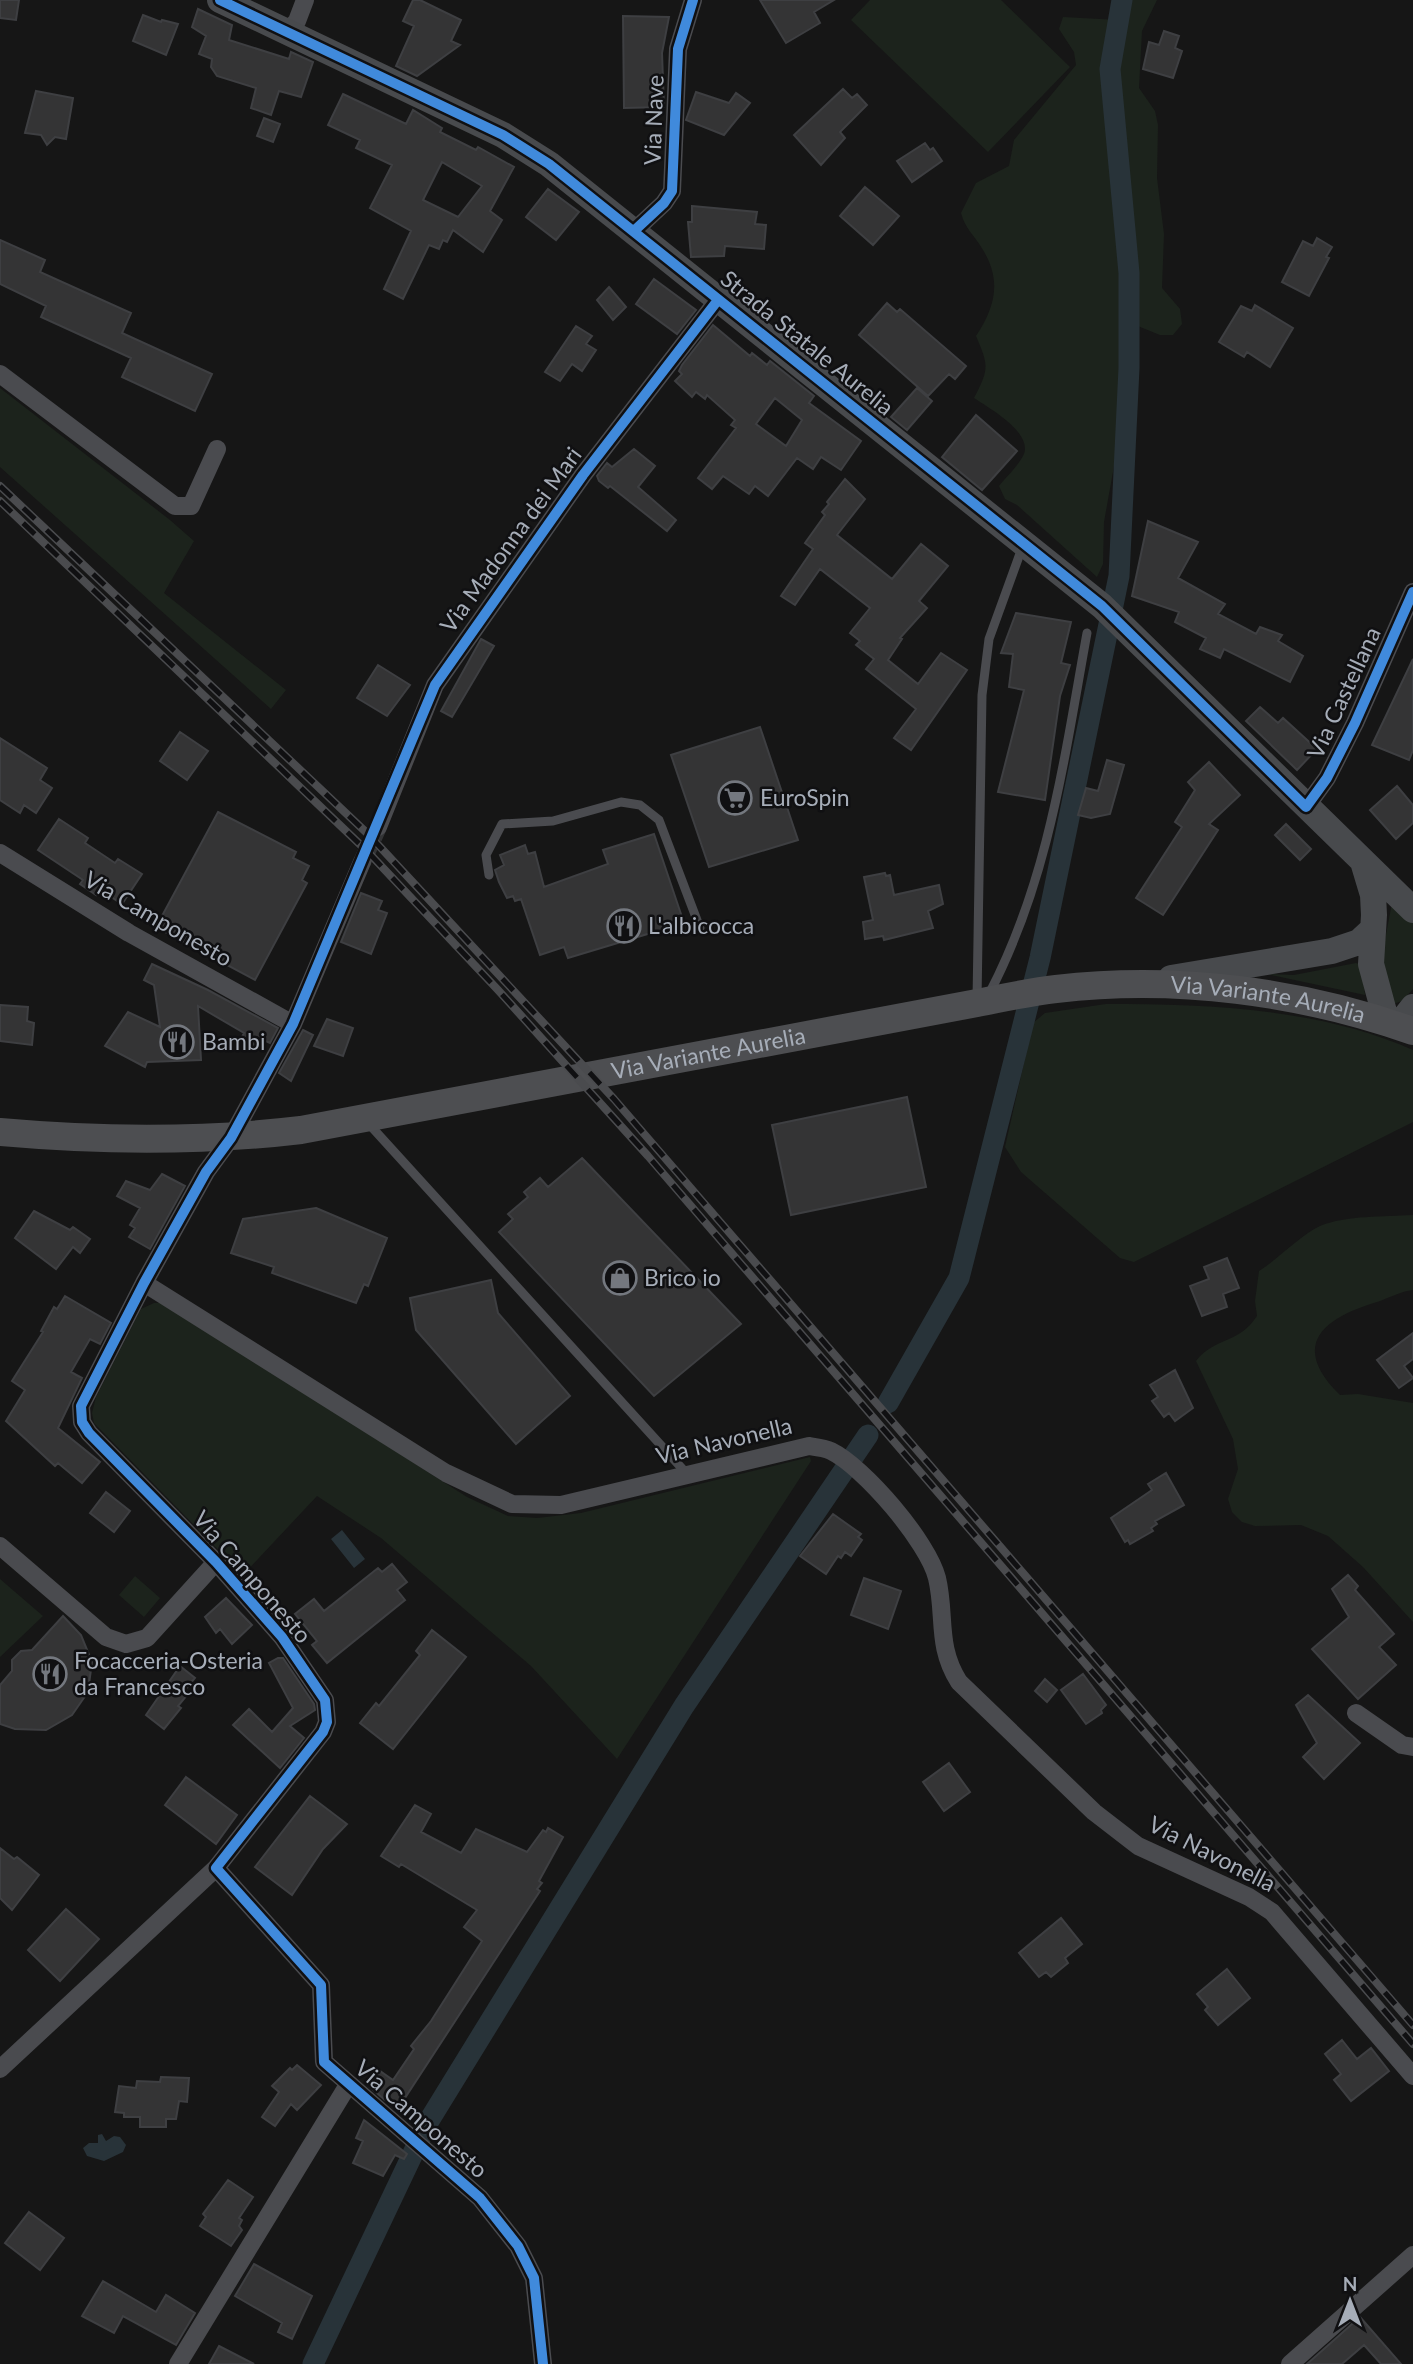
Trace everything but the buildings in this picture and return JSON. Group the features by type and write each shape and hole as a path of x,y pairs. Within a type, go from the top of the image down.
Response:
{"main road":[{"name":"Strada Statale Aurelia","path":"220,0 503,135 549,164 635,230 718,300 1111,613 1413,910"},
{"name":"Strada Statale Aurelia","path":"1363,863 1373,895 1371,964 1403,1022"},
{"path":"1132,984 1332,951 1359,942 1373,929"},
{"name":"Via Variante Aurelia","path":"0,1132 94,1140 231,1138 365,1119 1055,989 1132,984 1211,986 1275,995 1403,1022"}],"street":[{"path":"288,31 297,21 305,0"},
{"name":"Via Nave","path":"635,230 664,203 672,191 678,49 693,0"},
{"name":"Via Madonna dei Mari","path":"378,827 435,685 583,475 718,300"},
{"path":"0,374 175,506 191,506 217,449"},
{"name":"Via Castellana","path":"1306,807 1327,778 1355,723 1413,592"},
{"name":"Via Camponesto","path":"0,853 129,933 293,1024"},
{"path":"231,1138 293,1024 362,862"},
{"name":"Via Camponesto","path":"0,2069 216,1868 323,1732 328,1708 282,1637 215,1562 89,1433 82,1422 81,1406 144,1283 206,1172 231,1138"},
{"name":"Via Navonella","path":"144,1283 446,1473 512,1504 561,1504 809,1446 831,1451 861,1475 913,1529 927,1553 937,1577 947,1663 959,1682 1094,1812 1138,1846 1249,1897 1272,1912 1413,2076"},
{"path":"0,1546 106,1637 126,1644 147,1638 215,1562"},
{"path":"1356,1713 1402,1745 1413,1747"},
{"name":"Via Camponesto","path":"216,1868 316,1976 323,1997 324,2062 480,2198 518,2246 534,2278 543,2364"},
{"path":"178,2364 348,2085"},
{"path":"1290,2364 1413,2255"}],"lane":[{"path":"989,1000 982,695 989,639 1024,543"},
{"path":"989,1000 1015,944 1035,885 1057,797 1087,633"},
{"path":"489,875 486,855 502,824 553,821 621,802 640,805 659,820 700,928"},
{"path":"365,1119 688,1475"}],"shaded area":[{"path":"870,0 1001,0 1070,67 988,152 851,20"},
{"path":"1128,0 1157,0 1142,31 1139,88 1155,111 1158,125 1157,178 1164,234 1162,288 1180,309 1182,324 1173,335 1160,335 1123,320 1116,455 1104,522 1103,564 1097,577 1017,505 1005,499 999,486 1022,458 1025,446 1016,429 974,398 986,367 976,336 992,304 994,283 989,261 961,213 976,183 1009,166 1014,140 1076,65 1074,52 1059,29 1063,17 1118,20"},
{"path":"0,388 194,541 164,593 286,690 271,709 0,467"},
{"path":"1392,903 1413,923 1413,989 1402,1001 1393,1004 1380,966"},
{"path":"1356,963 1361,965 1365,995 1267,974 1294,975"},
{"path":"1106,1004 1184,1005 1262,1011 1339,1025 1377,1036 1413,1050 1413,1122 1134,1262 1120,1258 1021,1172 1005,1147 1033,1023 1045,1013"},
{"path":"1413,1215 1413,1290 1341,1316 1319,1336 1315,1348 1317,1362 1340,1395 1358,1394 1413,1403 1413,1622 1363,1567 1328,1536 1301,1525 1255,1526 1242,1522 1232,1512 1228,1499 1238,1469 1233,1439 1196,1361 1203,1353 1250,1325 1257,1316 1255,1301 1259,1271 1306,1235 1331,1222"},
{"path":"154,1303 164,1303 467,1497 508,1516 537,1518 581,1513 810,1457 811,1461 617,1759 531,1666 381,1538 317,1496 243,1575 94,1423 92,1413 96,1397 141,1309"},
{"path":"342,1530 365,1559 354,1568 331,1539"},
{"path":"135,1576 160,1598 144,1617 119,1595"},
{"path":"0,1579 43,1616 0,1657"},
{"path":"102,2134 106,2141 114,2136 120,2137 126,2145 123,2152 104,2161 87,2156 83,2148 89,2143 98,2143 98,2135"}],"waterway":[{"path":"888,1403 959,1278 1040,958 1119,576 1129,368 1129,273 1110,69 1122,0"},
{"path":"313,2364 427,2124 684,1706 868,1435"}],"tunnel":[{"path":"362,862 378,827"}],"railway":[{"path":"0,486 369,835 614,1099 1413,2025"},
{"path":"0,501 368,852 498,990 648,1156 1413,2044"}],"cycle path":[{"path":"220,0 503,135 549,164 1102,606 1306,807 1327,778 1355,723 1413,592"},
{"path":"635,230 664,203 672,191 678,49 693,0"},
{"path":"543,2364 534,2278 518,2246 480,2198 324,2062 321,1985 216,1868 323,1732 327,1722 325,1700 282,1637 216,1562 89,1433 82,1422 81,1406 144,1283 206,1172 231,1138 293,1024 435,685 583,475 718,300"}],"place":[{"name":"EuroSpin","path":"735,798"},
{"name":"L'albicocca","path":"624,926"},
{"name":"Bambi","path":"177,1042"},
{"name":"Brico io","path":"620,1278"},
{"name":"Focacceria-Osteria da Francesco","path":"50,1674"}]}
